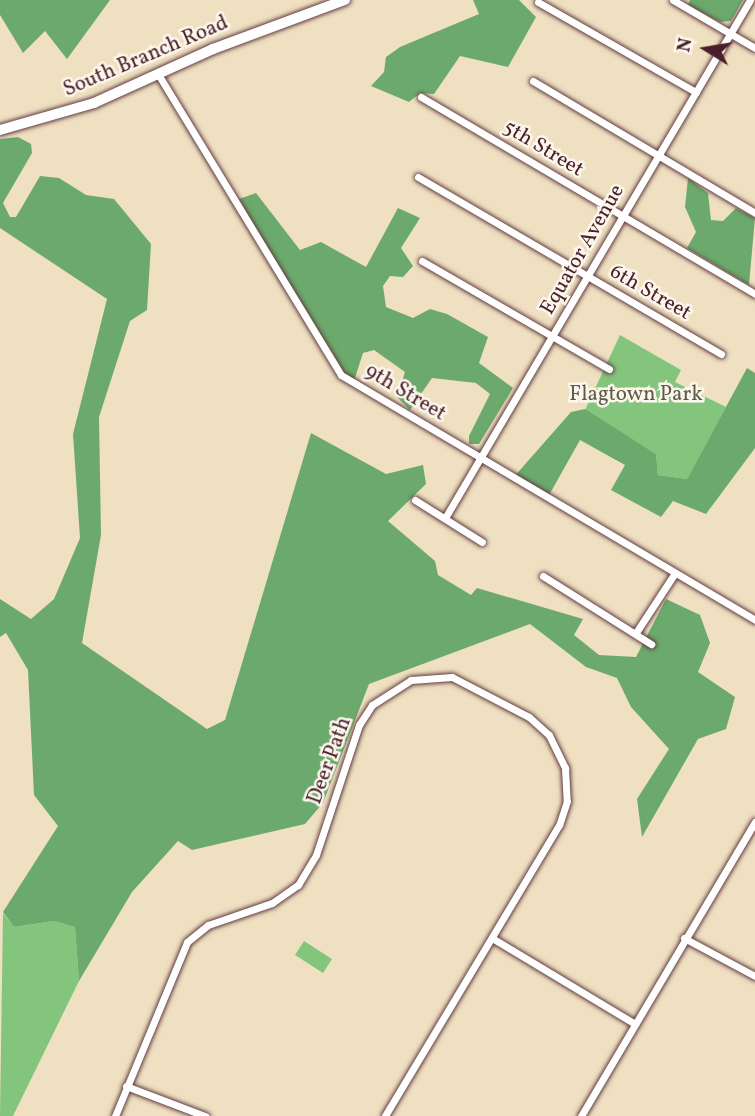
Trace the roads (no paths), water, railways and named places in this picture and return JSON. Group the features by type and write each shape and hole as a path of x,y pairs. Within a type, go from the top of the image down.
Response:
{"street":[{"name":"South Branch Road","path":"0,130 94,103 158,74 345,0"},
{"path":"673,0 755,48"},
{"name":"Equator Avenue","path":"445,518 750,0"},
{"path":"538,2 696,92"},
{"name":"9th Street","path":"158,74 332,366 480,459 755,620"},
{"path":"533,81 755,212"},
{"name":"5th Street","path":"421,97 755,294"},
{"name":"6th Street","path":"418,177 720,354"},
{"path":"422,261 609,369"},
{"path":"415,500 482,542"},
{"path":"637,631 675,573"},
{"path":"543,576 637,631 651,644"},
{"name":"Deer Path","path":"115,1116 178,953 208,925 272,903 298,884 316,855 359,726 380,698 411,680 452,677 481,689 541,726 565,766 567,801 559,825 386,1116"},
{"path":"581,1116 755,822"},
{"path":"492,938 635,1024"},
{"path":"684,938 755,976"},
{"path":"127,1086 205,1116"}],"park label":[{"name":"Flagtown Park","path":"636,395"}]}
